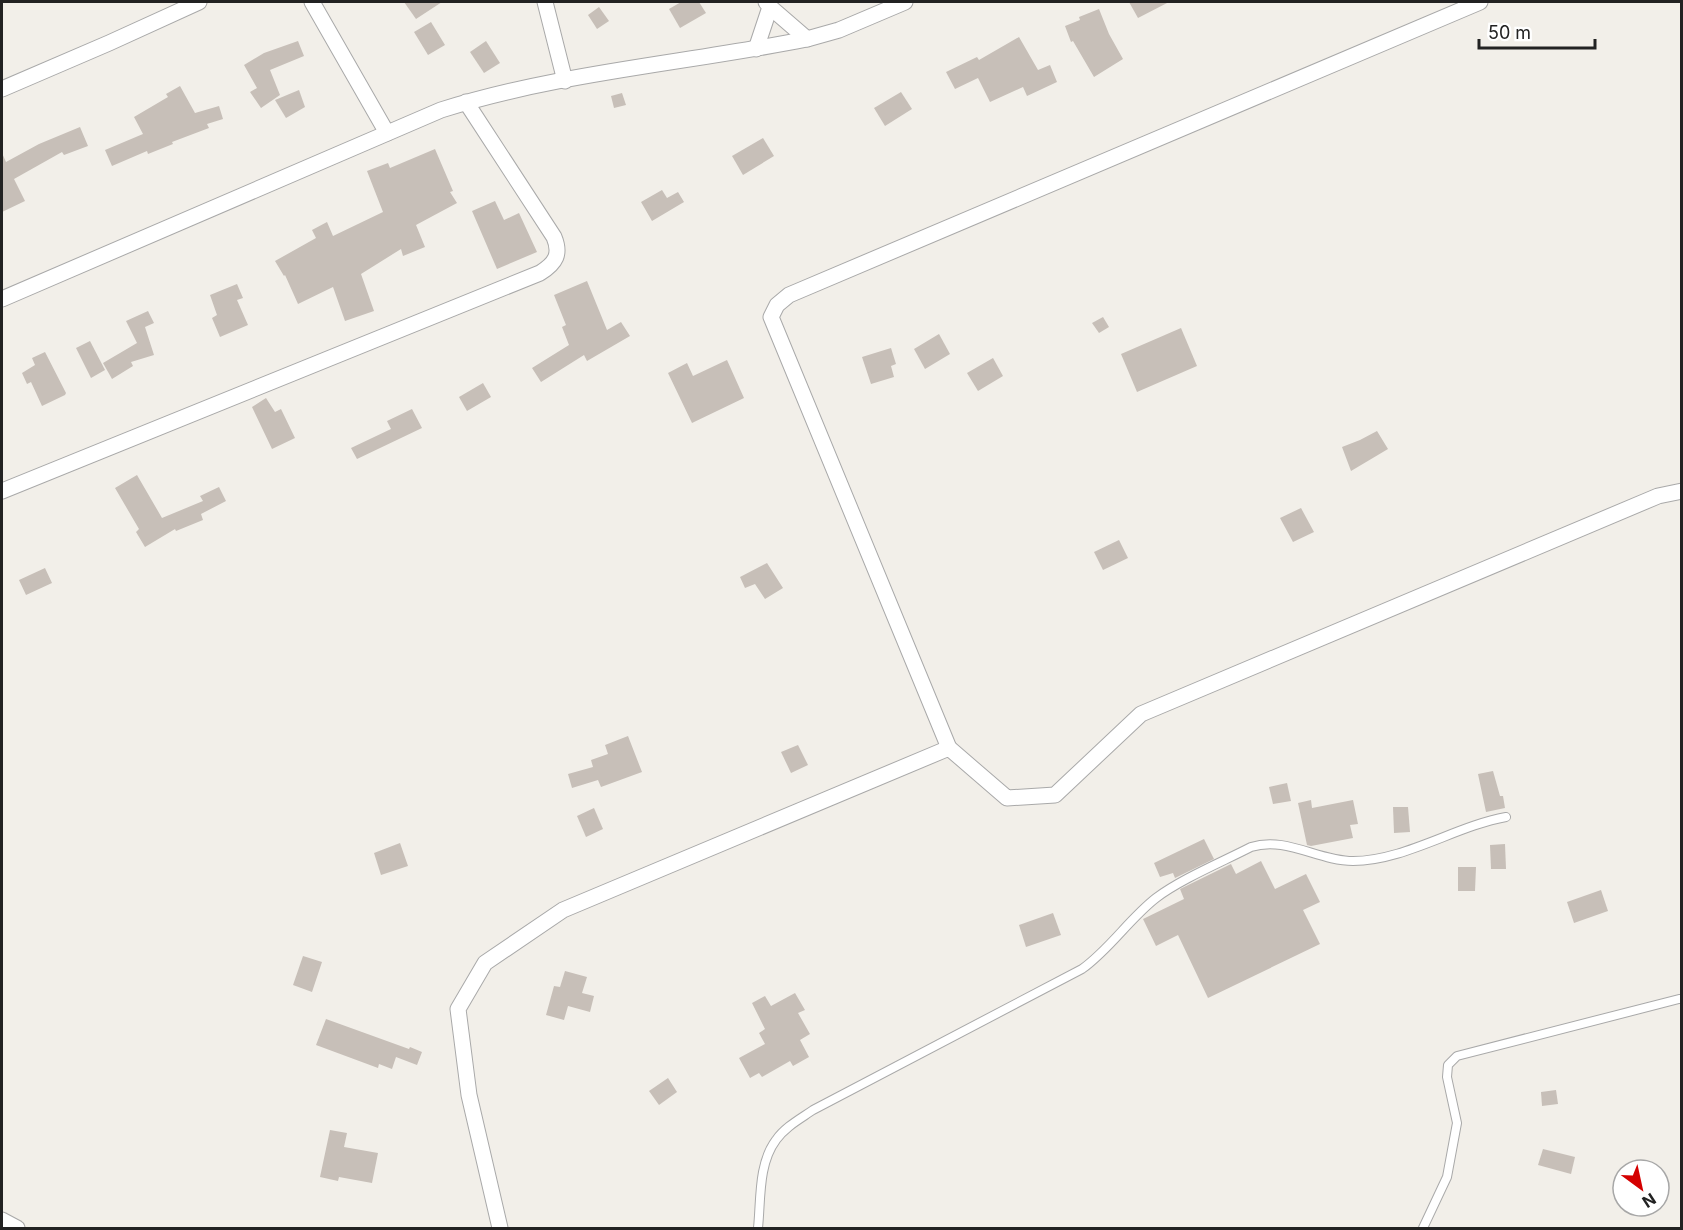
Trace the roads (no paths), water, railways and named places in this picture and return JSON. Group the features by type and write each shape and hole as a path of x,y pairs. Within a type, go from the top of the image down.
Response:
{"street":[{"path":"2,89 199,2"},
{"path":"312,2 387,133"},
{"path":"545,2 565,81"},
{"path":"2,299 417,119 466,102 565,81 756,50 807,39 839,30 905,2"},
{"path":"1480,2 789,295 777,305 771,317 949,748 1007,798 1055,795 1141,714 1658,496 1682,491"},
{"path":"756,50 768,4 807,39"},
{"path":"2,491 530,278 551,266 558,257 558,247 554,237 466,102"},
{"path":"500,1228 468,1095 458,1009 484,963 563,910 949,748"},
{"path":"2,1220 17,1228"}],"lane":[{"path":"758,1228 766,1160 776,1138 785,1130 813,1110 1082,969 1105,950 1149,904 1167,890 1261,844 1275,843 1336,860 1372,860 1477,824 1506,817"},
{"path":"1423,1228 1447,1177 1457,1123 1447,1077 1448,1065 1457,1056 1682,999"}]}
